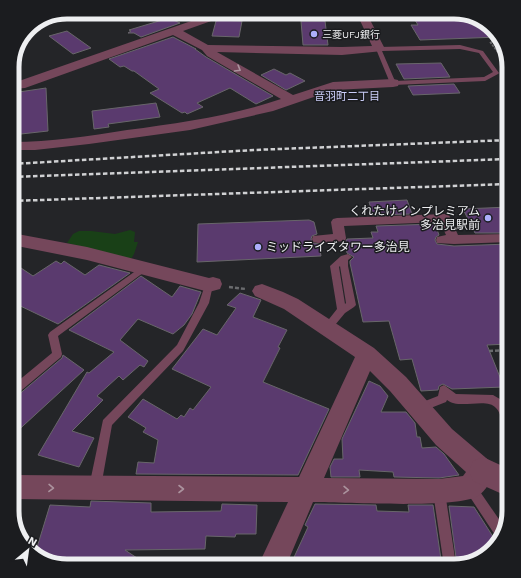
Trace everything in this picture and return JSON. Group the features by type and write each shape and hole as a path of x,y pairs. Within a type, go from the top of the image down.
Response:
{"street":[{"path":"19,85 208,19"},
{"path":"206,48 342,51 379,49 364,19"},
{"path":"174,31 206,48 211,53 292,100"},
{"path":"19,146 35,146 89,140 190,126 237,116 333,86 393,83"},
{"path":"318,239 340,238 337,222 445,218 448,240 502,238"},
{"path":"19,240 144,268 211,285"},
{"path":"262,291 271,294 367,354 398,384 444,437 477,479"},
{"path":"275,559 367,354"},
{"path":"19,487 438,491 477,479 502,481"}],"lane":[{"path":"460,47 481,52 496,73 485,79 393,83 379,49 460,47"},
{"path":"327,328 342,310 334,266 346,257"},
{"path":"19,386 57,354 53,335 144,268"},
{"path":"95,489 107,423 180,348 204,303 211,285"},
{"path":"419,408 442,399 445,391 454,399 493,400 502,408"},
{"path":"477,479 499,527"},
{"path":"438,491 449,559"}],"path":[{"path":"494,42 490,42 500,55"},
{"path":"211,285 262,291"},
{"path":"489,351 502,350"}],"green space":[{"path":"130,230 135,232 134,242 138,242 131,259 67,243 73,234 79,231 115,234"}],"building":[{"path":"166,19 171,19 180,23 141,37 134,33 128,33 131,31 129,30"},
{"path":"415,20 463,20 478,25 491,37 420,40 411,25 418,25"},
{"path":"216,21 242,21 239,37 212,36"},
{"name":"三菱UFJ銀行","path":"301,21 325,21 328,45 303,45"},
{"path":"67,31 91,48 73,54 49,36"},
{"path":"173,37 196,49 206,57 273,96 256,104 230,88 197,103 203,107 187,114 185,112 182,113 150,93 159,89 134,71 124,66 120,67 109,59"},
{"path":"441,63 450,77 404,79 396,64"},
{"path":"274,69 286,75 290,73 305,81 286,90 261,75"},
{"path":"454,84 460,93 413,95 408,86"},
{"path":"46,88 48,131 19,134 19,92"},
{"path":"156,103 160,117 108,124 109,127 94,129 92,111"},
{"path":"407,200 412,214 373,215 369,202"},
{"name":"くれたけインプレミアム 多治見駅前","path":"502,207 502,233 475,233 463,209"},
{"name":"ミッドライズタワー多治見","path":"309,220 314,222 317,234 312,236 311,239 313,243 319,244 321,256 197,262 198,224"},
{"path":"435,224 439,235 435,240 437,244 454,246 502,244 502,344 487,345 502,382 502,387 452,389 443,384 439,386 438,390 421,391 412,359 400,360 389,321 363,322 350,263 354,257 347,253 345,243 347,239 373,238 371,232 378,232 376,226"},
{"path":"56,261 61,264 64,261 85,275 99,265 130,273 58,324 19,305 19,267 33,276"},
{"path":"141,276 172,297 180,286 201,292 192,314 184,325 173,334 138,319 120,340 148,361 144,367 140,365 123,380 119,376 97,396 103,400 72,431 94,438 79,467 38,455 87,372 89,373 114,352 69,330"},
{"path":"240,293 261,300 253,317 287,330 263,382 329,409 298,475 136,474 138,462 154,463 158,440 143,432 146,428 128,417 143,399 177,419 181,415 184,417 190,408 193,410 211,387 172,369 203,329 217,335 236,308 227,305"},
{"path":"63,355 84,370 19,430 19,394 62,358"},
{"path":"369,381 380,386 388,396 381,412 406,412 415,423 417,437 420,437 422,448 436,447 444,454 459,475 439,478 394,477 393,472 359,470 360,477 331,477 330,467 334,459 343,459 342,439"},
{"path":"91,501 151,503 151,512 221,511 222,504 257,505 256,534 236,534 235,537 206,536 205,549 125,550 138,559 58,558 48,555 48,530 42,530 50,505 90,507"},
{"path":"315,504 376,505 377,511 409,512 408,505 433,505 441,559 293,559 308,527 305,525"},
{"path":"449,506 474,507 494,538 483,549 475,554 456,559"}],"railway":[{"path":"19,164 254,150 502,140"},
{"path":"19,177 502,159"},
{"path":"19,201 502,184"}],"place":[{"name":"三菱UFJ銀行","path":"314,34"},
{"name":"くれたけインプレミアム 多治見駅前","path":"488,218"},
{"name":"ミッドライズタワー多治見","path":"258,247"}],"district":[{"name":"音羽町二丁目","path":"347,96"}]}
